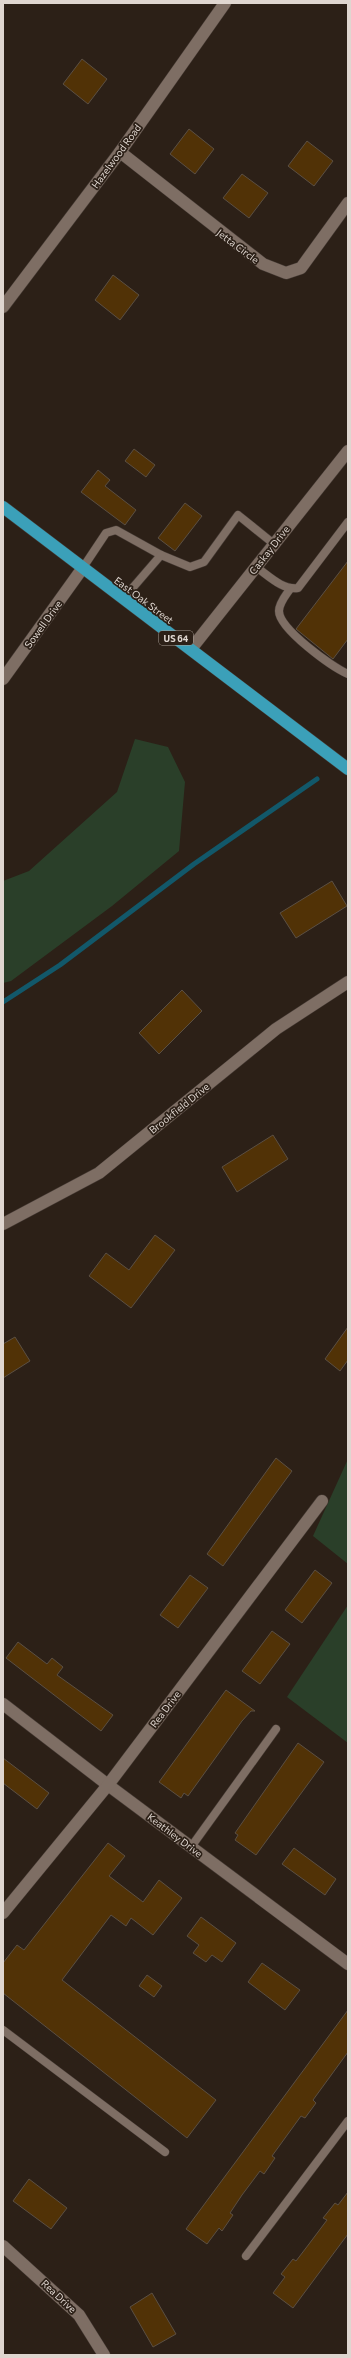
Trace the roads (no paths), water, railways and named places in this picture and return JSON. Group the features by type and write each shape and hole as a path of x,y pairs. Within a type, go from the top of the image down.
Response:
{"highway":[{"name":"East Oak Street","path":"3,507 82,569 348,769"}],"street":[{"name":"Hazelwood Road","path":"3,307 120,152 226,3"},
{"name":"Jetta Circle","path":"120,152 263,264 286,273 301,268 348,203"},
{"name":"Caskay Drive","path":"191,650 348,451"},
{"name":"Sowell Drive","path":"3,679 82,569"},
{"name":"Brookfield Drive","path":"3,1224 99,1173 276,1029 348,982"},
{"name":"Rea Drive","path":"3,1913 108,1785 322,1501"},
{"name":"Keathley Drive","path":"3,1704 108,1785 348,1964"},
{"name":"Rea Drive","path":"3,2246 79,2315 104,2355"}],"lane":[{"path":"82,569 106,533 111,530 116,530 161,556 190,567 204,562 238,515 274,544"},
{"path":"256,567 290,589 298,588 304,583 348,522"},
{"path":"123,599 161,556"},
{"path":"290,589 279,611 281,621 290,632 348,674"},
{"path":"191,1847 276,1729"},
{"path":"3,2030 165,2152"},
{"path":"246,2256 348,2121"}],"waterway":[{"path":"3,1002 60,965 194,864 317,779"}]}
